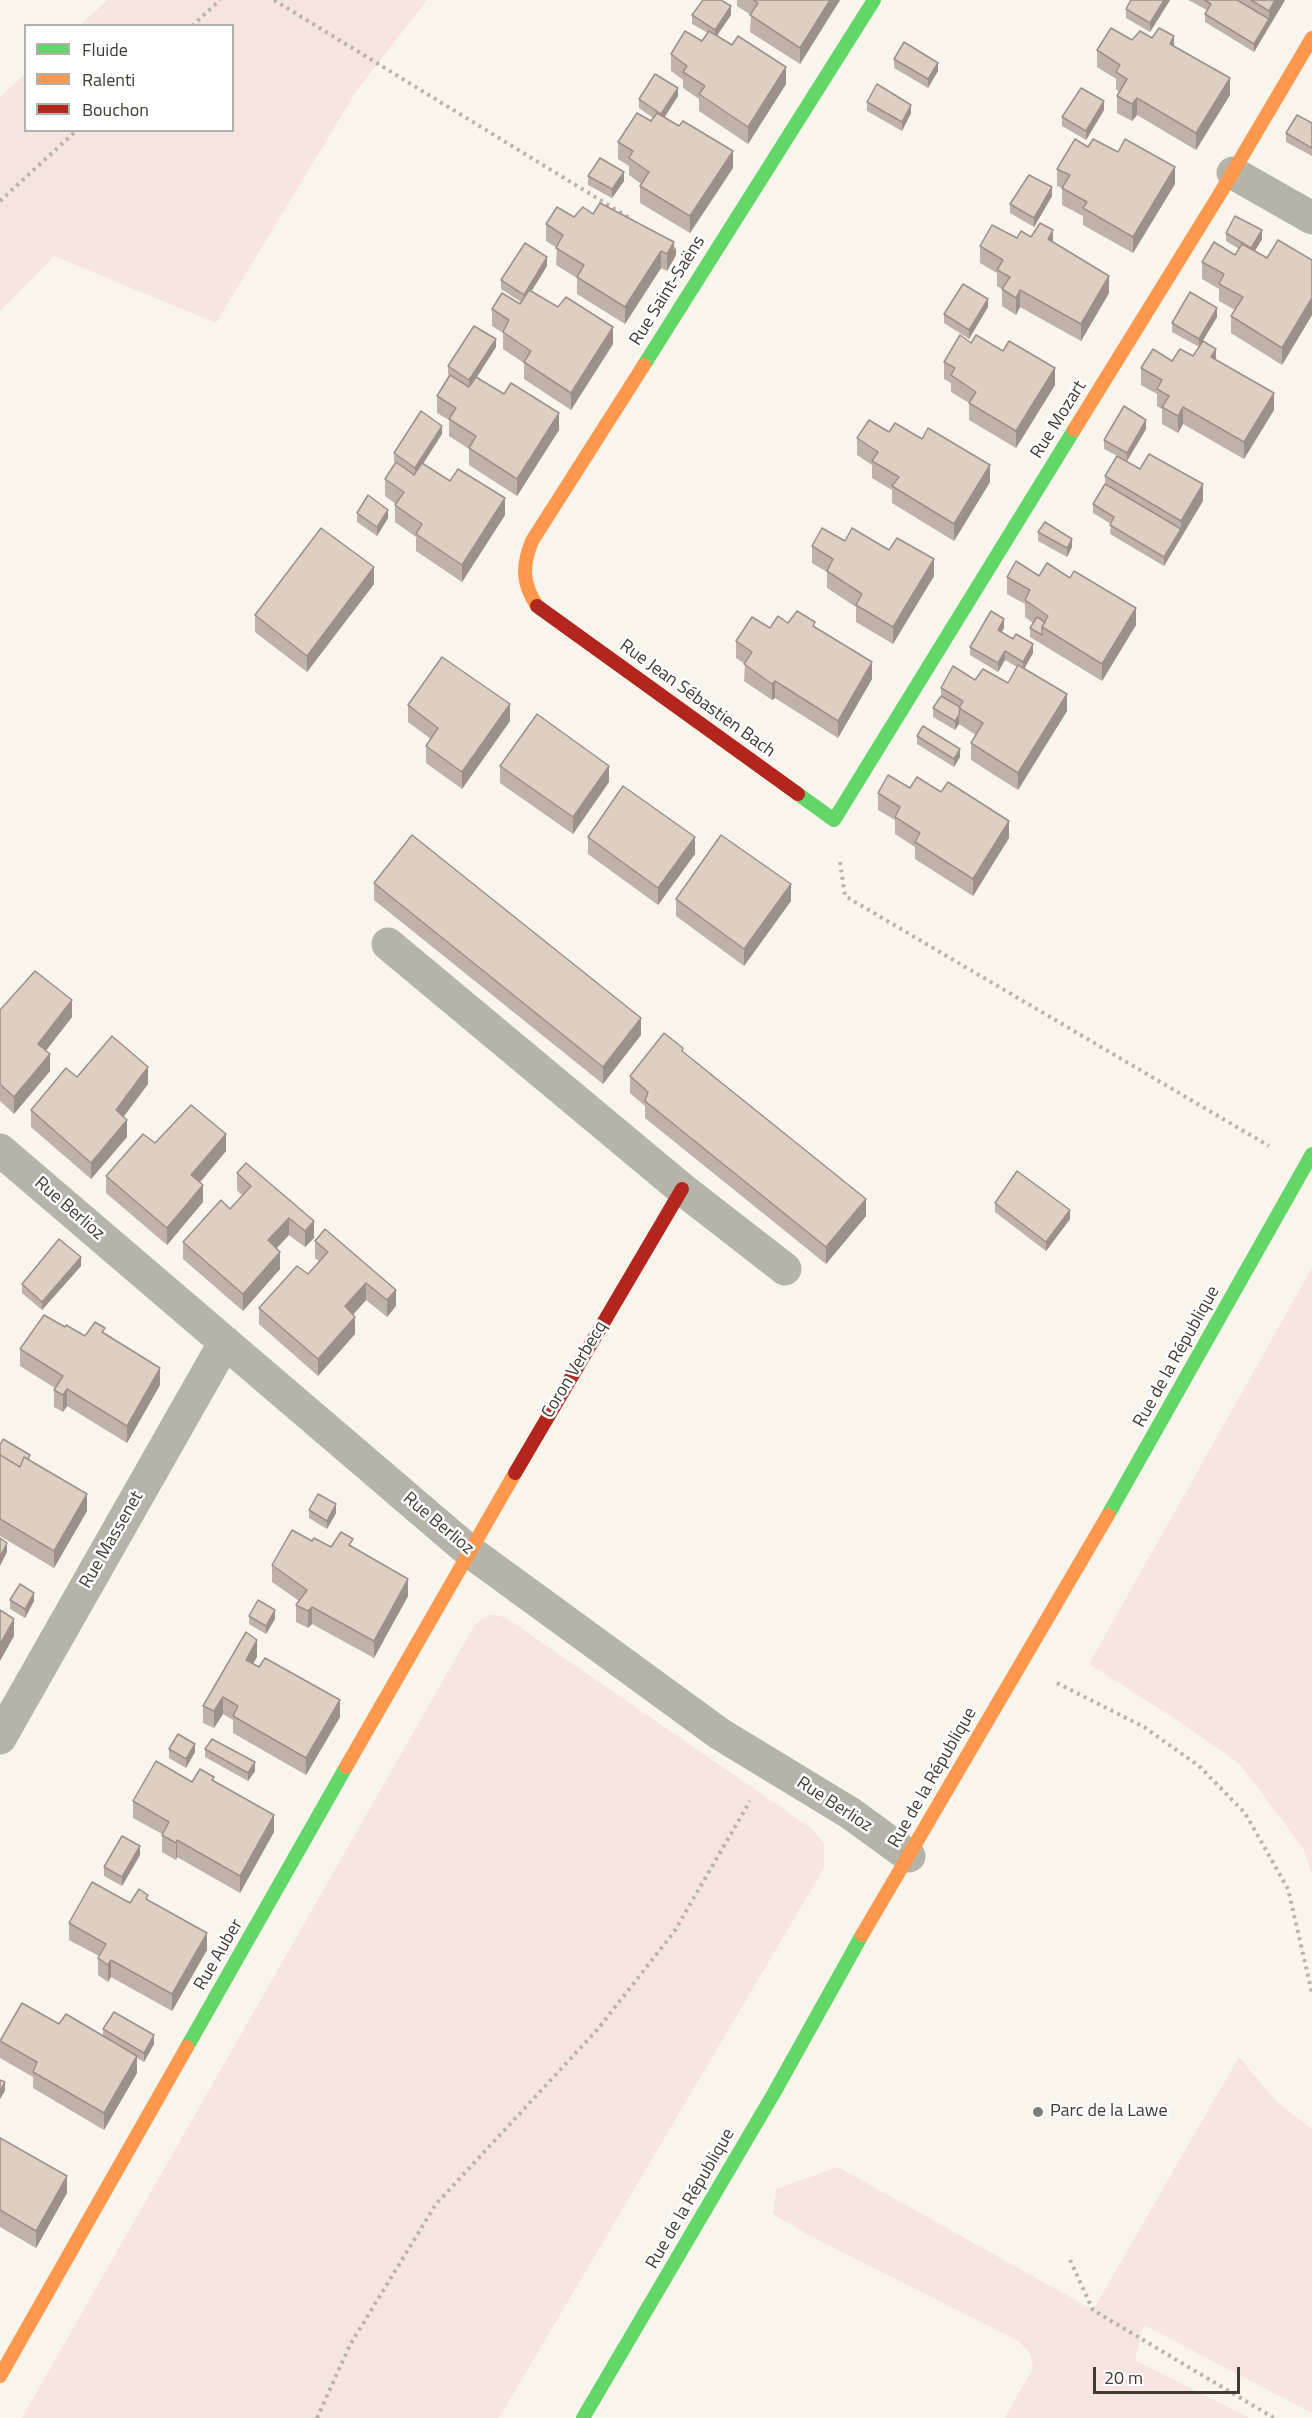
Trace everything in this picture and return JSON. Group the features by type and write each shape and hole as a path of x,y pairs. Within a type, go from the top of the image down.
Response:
{"street":[{"name":"Rue Saint-Saëns","path":"538,608 528,592 523,575 524,560 532,541 874,0"},
{"name":"Rue Mozart","path":"834,820 1233,173 1312,38"},
{"path":"1233,173 1312,218"},
{"name":"Rue Jean Sébastien Bach","path":"538,608 834,820"},
{"path":"388,944 682,1189 784,1269"},
{"name":"Rue Berlioz","path":"0,1150 468,1551 720,1734 850,1813 909,1856"},
{"name":"Rue de la République","path":"584,2418 768,2103 834,1983 1018,1665 1123,1489 1312,1154"},
{"name":"Coron Verbecq","path":"468,1551 682,1189"},
{"name":"Rue Massenet","path":"0,1738 225,1342"},
{"name":"Rue Auber","path":"0,2376 468,1551"}],"path":[{"path":"194,24 220,0"},
{"path":"274,0 636,222"},
{"path":"0,201 75,132"},
{"path":"834,820 845,896 1304,1168"},
{"path":"1018,1665 1144,1727 1199,1766 1245,1813 1288,1889 1312,1993"},
{"path":"317,2418 350,2345 436,2204 597,2030 674,1932 751,1801 742,1796"},
{"path":"1070,2260 1093,2310 1274,2418"}],"shaded area":[{"path":"108,0 427,0 357,90 216,323 54,256 0,311 0,97 24,75 24,132 234,132 234,24 81,24"},
{"path":"1312,1268 1312,1875 1303,1848 1240,1764 1177,1720 1089,1664"},
{"path":"490,1615 501,1616 509,1620 811,1828 824,1844 824,1868 499,2418 22,2418 474,1626 481,1619"},
{"path":"1239,2057 1276,2101 1312,2129 1312,2413 1144,2325 1135,2360 1249,2418 1005,2418 1033,2368 1030,2353 1018,2341 807,2234 773,2214 776,2189 838,2167 1093,2310"}],"building":[{"path":"703,0 721,0 731,6 715,30 692,15"},
{"path":"754,0 830,0 800,48 750,15 758,3"},
{"path":"1131,0 1164,0 1150,23 1126,9"},
{"path":"1204,0 1237,0 1269,19 1254,44 1205,14 1211,4"},
{"path":"1251,0 1275,0 1269,11"},
{"path":"1111,28 1132,40 1140,31 1152,38 1159,28 1174,36 1170,44 1230,78 1196,133 1137,98 1132,104 1117,96 1127,79 1116,72 1120,65 1097,50"},
{"path":"685,31 702,41 709,31 732,45 738,36 786,67 748,127 699,94 705,86 683,72 687,66 671,54"},
{"path":"904,42 938,63 928,79 894,59"},
{"path":"655,74 678,88 661,114 639,99"},
{"path":"877,84 911,105 902,122 867,102"},
{"path":"1081,88 1104,101 1086,131 1062,117"},
{"path":"637,113 651,121 657,113 679,126 683,121 733,151 690,216 640,186 649,172 629,158 633,151 618,142"},
{"path":"1297,115 1312,123 1312,148 1286,133"},
{"path":"1075,139 1088,147 1093,139 1118,152 1125,139 1175,167 1133,237 1083,208 1087,202 1062,188 1070,175 1057,169"},
{"path":"600,158 624,172 612,189 588,176"},
{"path":"1029,175 1052,187 1034,218 1010,204"},
{"path":"600,203 674,242 667,254 661,251 625,307 577,277 584,265 556,248 563,235 546,224 557,207 574,217 583,207 593,214"},
{"path":"1235,216 1262,230 1251,248 1226,233"},
{"path":"1040,223 1053,230 1048,239 1109,276 1081,324 1020,290 1016,298 1002,289 1010,277 997,270 1003,260 980,246 992,225 1017,238 1021,231 1031,237"},
{"path":"1278,240 1312,260 1312,298 1282,348 1231,316 1243,297 1219,284 1224,274 1202,262 1214,242 1235,255 1242,244 1267,258"},
{"path":"525,243 547,257 524,295 501,280"},
{"path":"963,284 988,299 969,330 944,314"},
{"path":"529,290 558,307 566,297 613,327 571,393 524,362 531,351 503,332 509,320 492,309 502,293 520,304"},
{"path":"1190,292 1217,308 1199,339 1172,323"},
{"path":"474,326 496,339 469,380 448,366"},
{"path":"960,335 971,343 976,335 1003,351 1009,341 1055,368 1016,431 969,403 976,392 951,375 955,368 944,362"},
{"path":"1203,341 1216,349 1211,357 1274,393 1244,442 1183,407 1178,416 1162,407 1169,396 1157,389 1162,380 1141,368 1153,349 1172,361 1180,349 1193,356"},
{"path":"450,375 469,387 476,377 504,394 511,383 559,413 517,479 469,448 476,436 449,419 456,408 437,396"},
{"path":"1124,406 1146,420 1127,453 1104,440"},
{"path":"421,411 442,426 415,468 394,453"},
{"path":"869,420 889,432 895,423 922,439 928,428 990,465 954,524 892,486 899,477 872,461 878,452 857,438"},
{"path":"1149,454 1203,484 1181,521 1105,476 1117,456 1140,469"},
{"path":"396,462 414,475 422,463 450,481 458,469 505,498 462,565 416,534 422,524 395,505 404,492 385,479"},
{"path":"1105,484 1181,529 1164,557 1110,525 1114,517 1093,504"},
{"path":"368,495 388,510 377,527 357,513"},
{"path":"1045,522 1072,539 1067,548 1038,532"},
{"path":"321,528 374,567 307,656 255,615"},
{"path":"822,528 845,541 852,528 889,550 897,538 934,559 893,627 856,605 862,594 827,571 833,559 812,546"},
{"path":"1016,561 1039,576 1047,563 1070,578 1074,571 1136,608 1102,664 1042,627 1048,616 1025,600 1030,590 1007,577"},
{"path":"797,611 815,622 813,626 872,662 838,721 775,681 772,684 744,664 752,652 736,641 752,617 770,628 778,616 788,623"},
{"path":"991,611 1004,619 998,630 1013,639 1016,634 1033,644 1023,662 1005,651 998,663 970,647"},
{"path":"1037,617 1045,622 1042,635 1030,628"},
{"path":"442,657 510,704 462,772 426,746 438,728 408,705"},
{"path":"1018,665 1067,694 1018,773 971,743 983,723 959,708 963,701 941,688 953,666 975,680 983,669 1008,683"},
{"path":"941,696 960,707 955,721 933,708"},
{"path":"537,714 609,766 573,817 500,766"},
{"path":"923,726 960,749 954,759 917,736"},
{"path":"888,775 910,788 917,777 941,792 948,782 1009,821 973,879 915,842 920,833 895,817 900,807 878,793"},
{"path":"623,786 695,837 658,888 588,837"},
{"path":"412,835 641,1018 603,1067 374,883"},
{"path":"721,835 791,884 744,949 676,899"},
{"path":"35,971 72,1000 38,1044 50,1054 14,1097 0,1084 0,1010"},
{"path":"664,1033 683,1048 682,1051 866,1199 826,1247 645,1101 648,1092 630,1076"},
{"path":"112,1036 148,1067 116,1110 127,1120 91,1163 31,1110 66,1068 77,1077"},
{"path":"191,1105 226,1134 191,1175 203,1185 167,1228 106,1176 143,1134 155,1143"},
{"path":"246,1163 314,1221 305,1231 289,1218 268,1240 280,1252 243,1294 183,1242 221,1200 230,1209 251,1186 237,1173"},
{"path":"1017,1171 1070,1210 1046,1242 995,1203"},
{"path":"325,1229 396,1290 387,1300 366,1283 345,1306 355,1317 318,1359 259,1308 297,1266 308,1274 328,1252 315,1241"},
{"path":"59,1239 81,1257 42,1302 22,1284"},
{"path":"44,1315 85,1336 95,1322 105,1328 102,1332 160,1368 127,1426 67,1389 63,1395 54,1390 63,1376 20,1349"},
{"path":"3,1439 30,1455 28,1459 24,1457 20,1467 0,1455 0,1445"},
{"path":"0,1455 20,1467 24,1457 87,1494 54,1551 0,1519"},
{"path":"318,1494 336,1504 327,1521 309,1510"},
{"path":"292,1530 312,1541 314,1538 331,1547 341,1532 353,1539 349,1545 408,1579 374,1641 312,1607 308,1611 296,1605 307,1590 272,1565"},
{"path":"0,1538 7,1543 0,1557"},
{"path":"20,1584 34,1593 25,1609 10,1600"},
{"path":"258,1600 275,1610 266,1626 249,1616"},
{"path":"0,1610 14,1619 0,1644"},
{"path":"246,1632 257,1640 246,1660 259,1667 265,1658 340,1700 306,1758 233,1716 238,1706 223,1697 214,1711 203,1706"},
{"path":"178,1734 195,1744 186,1759 169,1749"},
{"path":"212,1739 255,1762 248,1773 205,1749"},
{"path":"156,1761 192,1782 200,1769 214,1777 212,1780 274,1815 240,1876 177,1840 176,1843 162,1835 169,1822 133,1801"},
{"path":"122,1836 140,1846 122,1877 104,1867"},
{"path":"92,1882 130,1903 139,1889 148,1895 146,1899 207,1933 172,1994 111,1960 108,1965 98,1958 106,1944 69,1923"},
{"path":"22,2003 59,2024 66,2014 137,2056 104,2113 33,2072 37,2062 0,2041"},
{"path":"114,2012 154,2035 144,2053 103,2029"},
{"path":"0,2080 5,2082 0,2091"},
{"path":"0,2138 67,2176 36,2231 0,2210"}],"traffic: fast":[{"path":"644,365 874,0"},
{"path":"798,794 834,820 1074,430"},
{"path":"1108,1515 1312,1154"},
{"path":"187,2047 346,1767"},
{"path":"583,2418 774,2093 862,1935"}],"traffic: slow":[{"path":"1074,430 1221,192 1312,38"},
{"path":"537,606 528,590 525,574 526,558 532,541 644,365"},
{"path":"346,1767 515,1473"},
{"path":"862,1935 1108,1515"},
{"path":"0,2376 187,2047"}],"traffic: jam":[{"path":"537,606 798,794"},
{"path":"515,1473 682,1189"}],"place":[{"name":"Parc de la Lawe","path":"1038,2112"}]}
